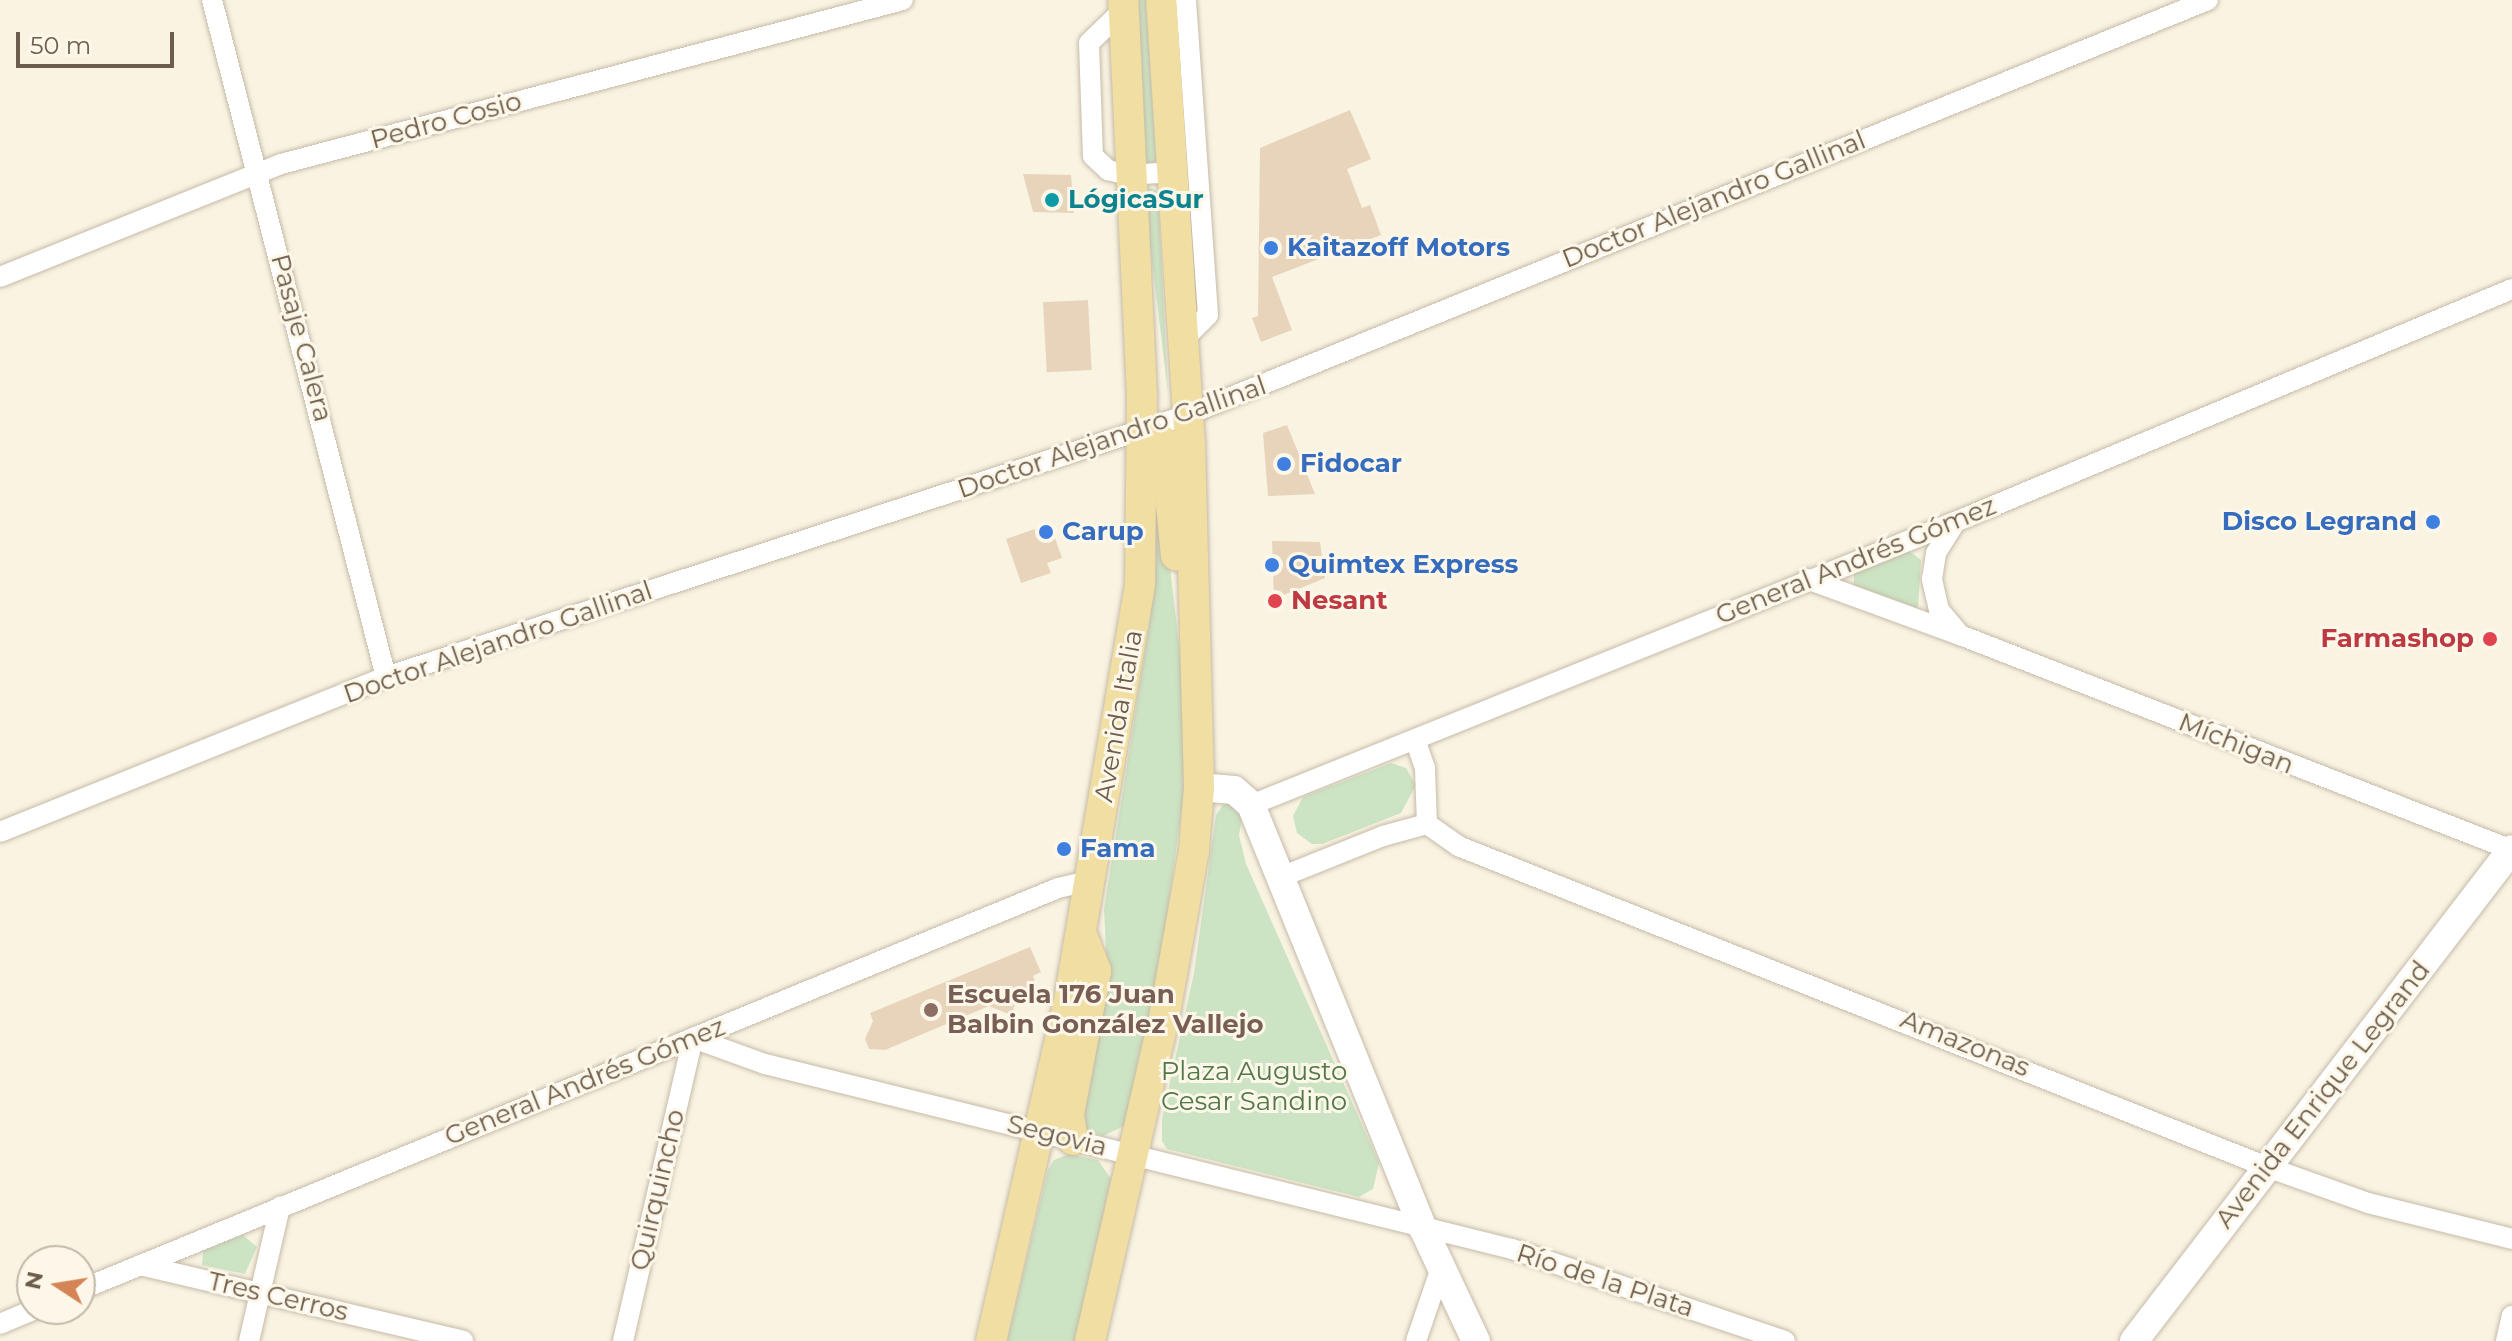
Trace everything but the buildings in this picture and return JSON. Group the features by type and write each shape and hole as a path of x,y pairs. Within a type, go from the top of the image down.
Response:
{"main road":[{"path":"1090,1341 1135,1155 1184,915 1199,787 1199,655 1174,172 1161,0"},
{"name":"Avenida Italia","path":"991,1341 1082,932 1133,648 1142,541 1142,432 1128,175 1123,5"},
{"path":"1132,227 1143,239 1155,287 1161,394 1167,405 1187,415"},
{"path":"1142,432 1162,441 1166,454 1181,600 1199,655"},
{"path":"1073,1140 1069,1114 1096,971 1082,932"}],"street":[{"name":"Pasaje Calera","path":"212,0 386,677"},
{"name":"Pedro Cosio","path":"0,277 258,173 903,0"},
{"path":"1181,342 1208,315 1186,0"},
{"name":"Doctor Alejandro Gallinal","path":"0,832 386,677 1142,432 2208,0"},
{"path":"1128,175 1174,172"},
{"name":"General Andrés Gómez","path":"1251,805 1416,742 1807,579 1955,522 2512,289"},
{"path":"1955,522 1936,553 1932,579 1939,610 1960,635"},
{"name":"Míchigan","path":"1807,579 1960,635 2512,850"},
{"path":"1281,877 1383,836 1427,824 1425,768 1416,742"},
{"path":"1199,787 1234,790 1251,805 1423,1228 1476,1341"},
{"name":"Amazonas","path":"1427,824 1458,846 2267,1167 2368,1203 2512,1239"},
{"name":"Avenida Enrique Legrand","path":"2134,1341 2512,850"},
{"name":"General Andrés Gómez","path":"96,1283 1058,888 1092,880"},
{"name":"Segovia","path":"693,1038 765,1064 1423,1228"},
{"name":"Quirquincho","path":"623,1341 693,1038"},
{"path":"249,1341 280,1207"},
{"name":"Río de la Plata","path":"1423,1228 1512,1249 1785,1341"},
{"name":"Tres Cerros","path":"140,1265 463,1341"},
{"path":"1416,1341 1442,1265"},
{"path":"2506,1341 2512,1316"}],"green space":[{"path":"1136,0 1146,0 1156,161 1144,167"},
{"path":"1152,188 1158,192 1168,392 1147,221 1146,190"},
{"path":"1155,486 1166,533 1184,688 1184,792 1161,959 1124,1126 1103,1136 1084,1129 1083,1085 1107,970 1104,909 1150,621"},
{"path":"1908,550 1921,560 1918,608 1854,586 1854,574"},
{"path":"1391,763 1406,768 1416,785 1401,813 1322,844 1312,844 1297,833 1293,816 1303,797"},
{"name":"Plaza Augusto Cesar Sandino","path":"1225,802 1233,803 1243,814 1239,835 1246,864 1379,1163 1373,1189 1359,1197 1167,1149 1162,1141 1162,1119 1194,973 1216,815"},
{"path":"1069,1154 1098,1160 1111,1179 1075,1341 1007,1341 1048,1170 1054,1160"},
{"path":"243,1235 257,1247 245,1274 202,1265 203,1251"}],"place":[{"name":"LógicaSur","path":"1052,200"},
{"name":"Kaitazoff Motors","path":"1271,248"},
{"name":"Fidocar","path":"1284,464"},
{"name":"Disco Legrand","path":"2433,522"},
{"name":"Carup","path":"1046,532"},
{"name":"Quimtex Express","path":"1272,565"},
{"name":"Nesant","path":"1275,601"},
{"name":"Farmashop","path":"2490,639"},
{"name":"Fama","path":"1064,849"},
{"name":"Escuela 176 Juan Balbin González Vallejo","path":"931,1010"}]}
